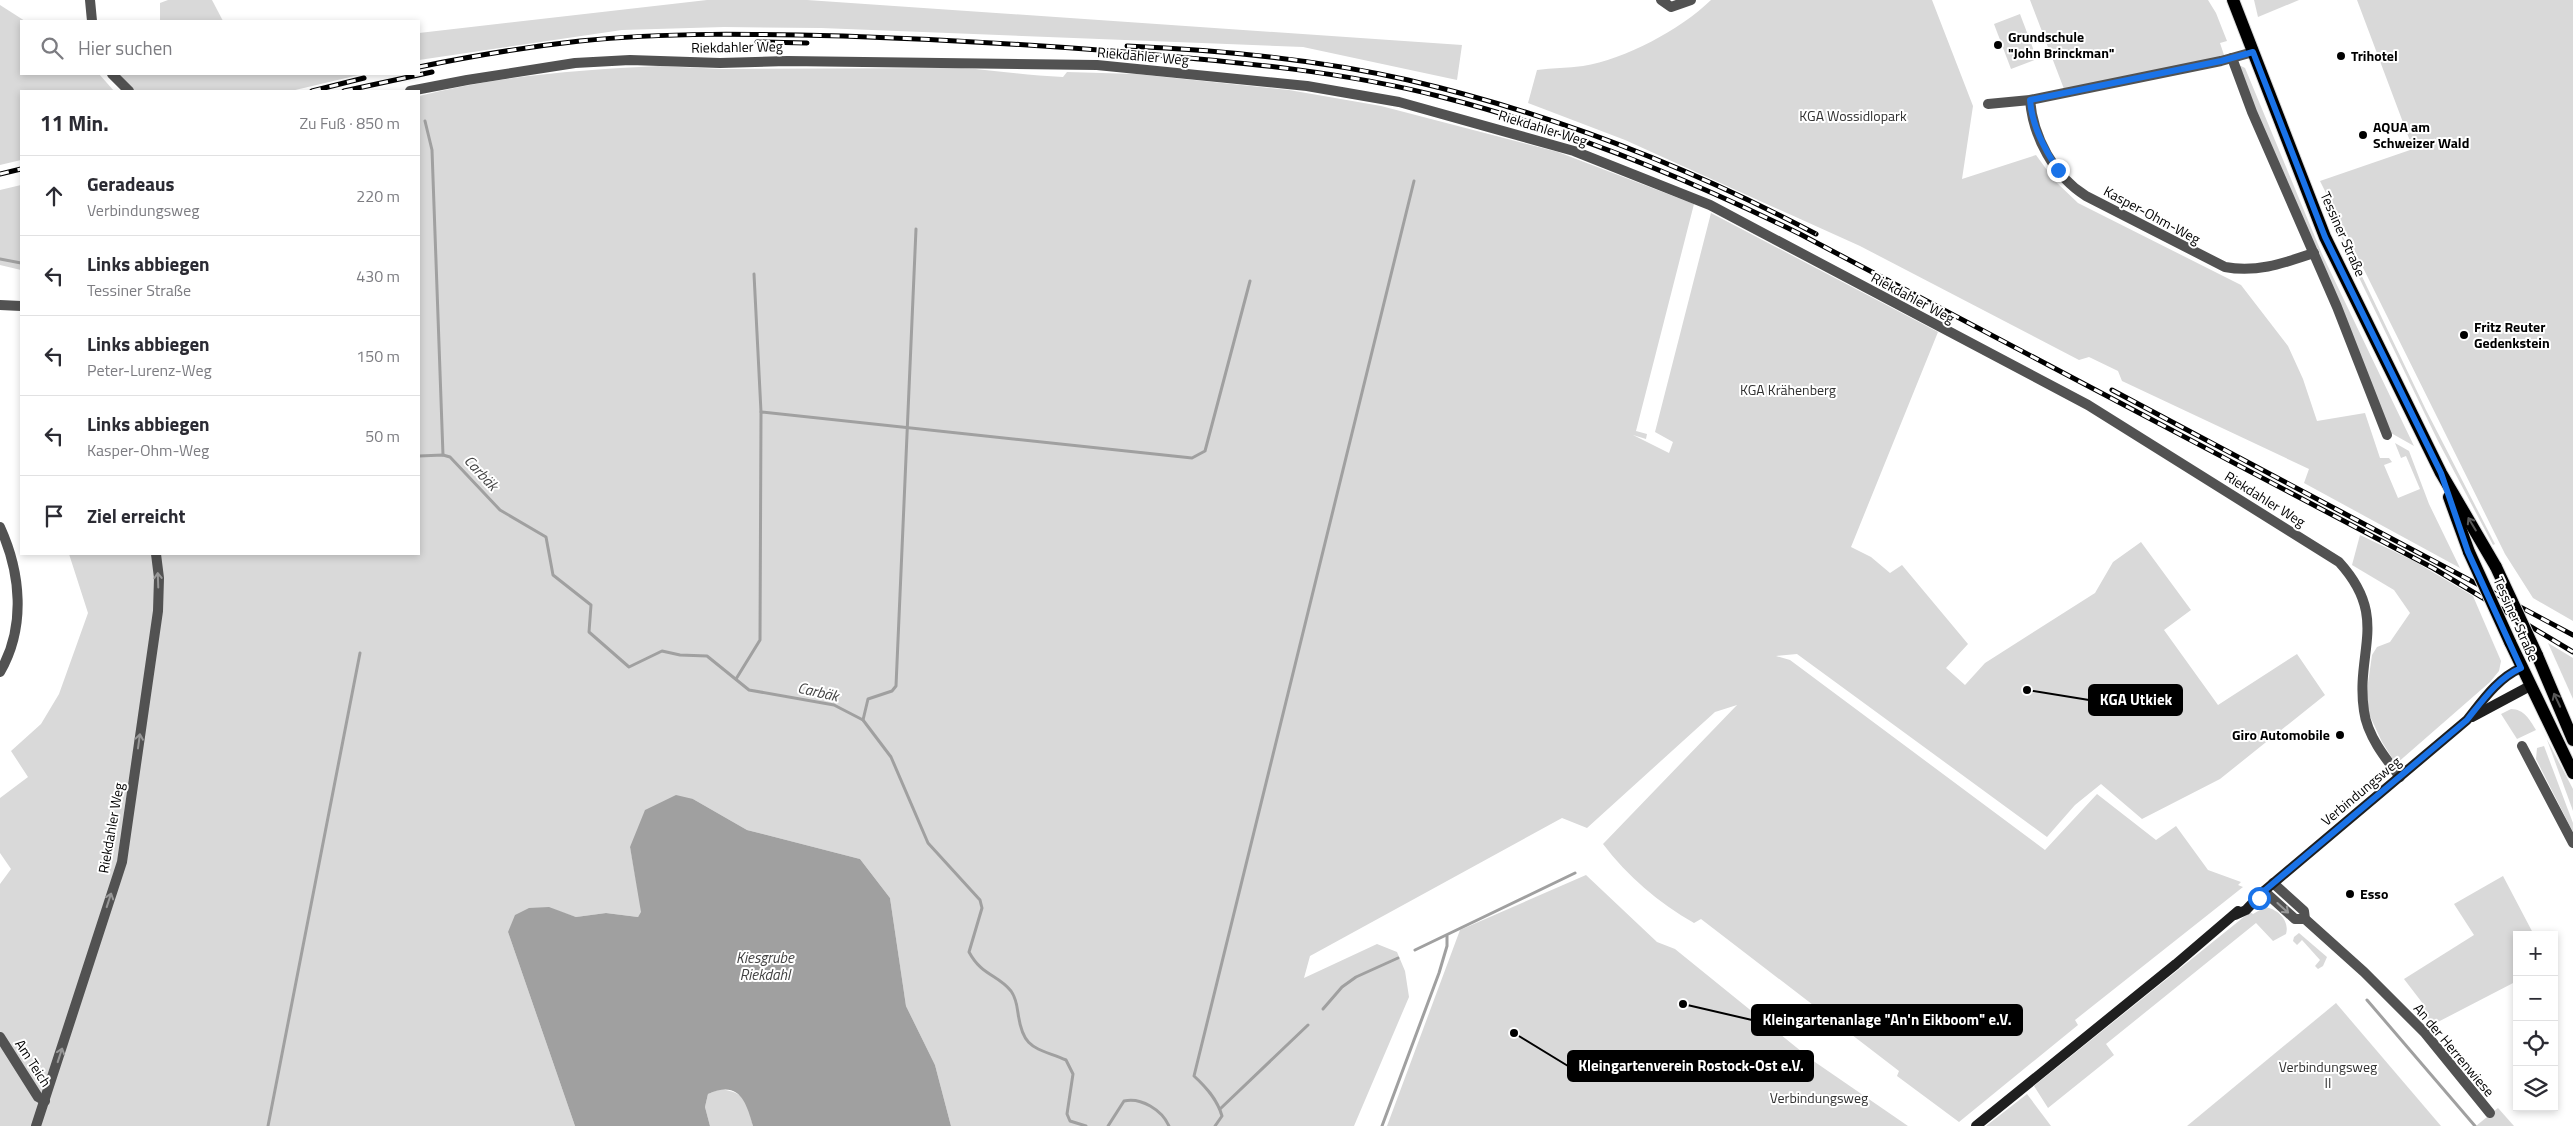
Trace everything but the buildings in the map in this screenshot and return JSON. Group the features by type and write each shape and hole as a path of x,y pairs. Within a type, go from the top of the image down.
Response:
{"main road":[{"name":"Tessiner Straße","path":"2233,0 2325,237 2441,473 2496,567 2573,740"},
{"name":"Tessiner Straße","path":"2441,473 2468,552 2521,668 2573,773"},
{"path":"2521,668 2538,658"},
{"name":"Verbindungsweg","path":"2467,720 2486,695 2510,673 2521,668"},
{"path":"2530,686 2547,678"},
{"name":"Verbindungsweg","path":"1976,1126 2235,915 2246,910 2272,883 2467,720 2530,686"}],"street":[{"path":"90,0 92,20"},
{"path":"1661,0 1671,7 1691,0"},
{"path":"1988,104 2030,100 2253,52"},
{"path":"2232,58 2252,112 2314,253 2387,435"},
{"name":"Riekdahler Weg","path":"416,90 555,66 630,60 720,63 787,60 1097,65 1307,86 1399,102 1574,151 1710,205 2055,387 2141,437 2339,562 2358,588 2366,612 2368,635 2363,685 2367,723 2380,750 2400,777"},
{"path":"113,75 128,90"},
{"name":"Kasper-Ohm-Weg","path":"2030,100 2034,122 2047,153 2068,182 2086,196 2225,267 2238,270 2265,268 2314,253"},
{"path":"0,305 20,306"},
{"path":"0,527 15,575 18,608 14,641 0,672"},
{"name":"Riekdahler Weg","path":"36,1126 122,862 158,610 159,578 156,555"},
{"path":"2522,746 2573,843"},
{"path":"2264,891 2295,919 2305,919 2304,911 2272,883"},
{"name":"An der Herrenwiese","path":"2305,919 2355,963 2425,1033 2490,1113"},
{"name":"Am Teich","path":"0,1037 38,1097 45,1101"}],"green space":[{"path":"168,0 212,0 222,20 160,20 160,3"},
{"path":"707,0 807,0 1462,45 1457,80 1303,47 821,28 724,27 622,30 420,60 420,33"},
{"name":"KGA Wossidlopark","path":"1711,0 1932,0 1973,106 1962,179 2036,155 2055,181 2078,203 2241,285 2288,346 2303,379 2317,421 2365,413 2380,458 2389,458 2392,462 2384,465 2398,498 2420,489 2406,456 2401,458 2395,443 2409,451 2429,504 2460,568 2304,483 2309,469 2122,381 2118,371 2089,357 2079,360 1860,246 1625,140 1528,103 1537,70 1583,66 1634,50 1684,22"},
{"path":"2030,0 2208,0 2216,13 2227,41 2220,43 2225,58 2064,89"},
{"path":"2254,0 2299,0 2258,17"},
{"path":"2357,0 2573,0 2573,621 2533,598 2505,554 2320,181 2413,149"},
{"path":"0,5 23,20 20,20 20,75 100,75 113,90 20,90 20,160 0,165"},
{"path":"2020,14 2037,59 2011,69 1994,24"},
{"path":"2239,65 2245,68 2322,254 2414,446 2391,433 2239,73"},
{"name":"KGA Krähenberg","path":"658,66 722,69 961,68 1063,77 1067,72 1136,74 1289,90 1381,106 1558,152 1694,204 1636,431 1647,434 1646,439 1633,435 1669,453 1673,442 1655,432 1711,213 1938,332 1851,547 1871,557 1890,573 1902,565 1968,644 1946,668 1965,685 1985,663 2095,593 2113,562 2141,542 2191,610 2164,630 2218,705 2297,654 2325,695 2220,779 2142,819 2101,784 2075,805 2047,837 1797,654 1776,656 1790,660 2045,850 2097,794 2156,840 2176,826 2208,870 2241,882 2238,885 2243,887 2075,1020 2078,1025 1959,1122 1897,1076 1899,1071 1701,919 1694,923 1656,898 1622,867 1603,844 1737,705 1715,712 1587,828 1562,818 1310,956 1304,978 1377,944 1397,952 1405,971 1409,997 1354,1126 951,1126 935,1065 906,1006 890,898 860,859 747,830 693,799 630,847 642,912 638,917 606,913 576,917 549,908 508,932 575,1126 0,1126 0,884 11,869 0,853 0,798 28,777 11,751 41,724 59,694 88,613 69,555 420,555 420,96 478,83 537,75"},
{"path":"118,75 359,75 295,90 133,90"},
{"path":"20,185 20,270 0,265 0,190"},
{"path":"2333,216 2426,410 2495,544 2493,545 2437,439 2353,265"},
{"path":"2360,535 2414,561 2473,596 2501,661 2499,671 2490,682 2396,764 2382,742 2369,714 2366,697 2372,655 2377,647 2390,642 2410,613 2394,590 2352,565"},
{"path":"2548,643 2573,658 2573,699"},
{"path":"2511,709 2516,709 2523,713 2536,730 2517,739 2501,714"},
{"path":"2547,738 2573,789 2573,811"},
{"path":"2544,746 2573,823 2573,832 2536,759 2537,748"},
{"path":"1586,875 1657,942 1675,949 1812,1060 1908,1126 1387,1126 1460,930"},
{"path":"2503,876 2532,931 2513,931 2513,983 2434,1024 2425,1016 2424,1005 2404,979 2474,935 2454,904"},
{"path":"2265,907 2274,910 2282,916 2287,929 2286,934 2273,941 2256,923 2106,1044 2114,1055 2048,1108 2034,1086 2250,912 2253,914"},
{"path":"2299,933 2327,957 2323,966 2318,969 2315,966 2320,960 2302,940 2297,945 2293,941 2294,937"},
{"name":"Verbindungsweg II","path":"2336,1003 2441,1126 2187,1126"},
{"path":"720,1089 741,1096 747,1105 753,1126 710,1126 705,1107 708,1094"},
{"path":"2027,1094 2051,1126 1986,1126"},
{"path":"2498,1108 2514,1126 2476,1126"}],"water":[{"name":"Kiesgrube Riekdahl","path":"676,795 693,799 747,830 860,859 890,898 906,1006 935,1065 951,1126 753,1126 744,1101 739,1095 734,1091 719,1090 708,1094 705,1107 710,1126 575,1126 508,932 515,915 529,908 549,907 576,917 606,913 638,917 641,912 630,847 645,810"}],"waterway":[{"path":"425,121 432,150 443,455"},
{"path":"1215,1126 1222,1116 1220,1110 1211,1094 1194,1076 1414,181"},
{"path":"863,720 868,699 892,691 896,686 916,229"},
{"name":"Carbäk","path":"0,259 20,263"},
{"path":"754,274 761,412"},
{"path":"736,679 760,640 761,412 1192,458 1205,451 1250,281"},
{"name":"Carbäk","path":"420,456 443,455 450,457 500,510 546,537 553,575 591,605 589,632 629,667 662,651 680,655 707,656 749,690 834,705 863,720 891,757 928,843 980,900 982,908 969,952 979,966 1006,985 1011,991 1016,1002 1020,1025 1027,1041 1032,1046 1066,1060 1073,1074 1067,1114 1070,1121 1086,1126"},
{"path":"268,1126 360,653"},
{"path":"1415,950 1575,873"},
{"path":"1382,1126 1439,973 1447,946 1447,936"},
{"path":"1323,1009 1342,987 1356,977 1398,958"},
{"path":"2367,1000 2475,1126"},
{"path":"1220,1109 1308,1025"},
{"name":"Carbäk","path":"1108,1126 1124,1101 1131,1100 1144,1103 1156,1110 1169,1126"}],"railway":[{"path":"420,67 519,49 613,38 711,34 843,36 1045,46 1278,67 1360,79 1442,97 1580,139 1669,174 1800,234 2433,568 2573,652"},
{"path":"757,42 807,43"},
{"path":"1127,46 1198,50 1303,61 1408,80 1461,93 1565,125 1668,164 1767,209 1816,234"},
{"path":"420,75 432,72"},
{"path":"349,90 418,75"},
{"path":"316,90 364,78"},
{"path":"0,174 20,169"},
{"path":"2112,390 2573,635"}],"place":[{"name":"Grundschule \"John Brinckman\"","path":"1998,45"},
{"name":"Trihotel","path":"2341,56"},
{"name":"AQUA am Schweizer Wald","path":"2363,135"},
{"name":"Fritz Reuter Gedenkstein","path":"2464,335"},
{"name":"KGA Utkiek","path":"2027,690"},
{"name":"Giro Automobile","path":"2340,735"},
{"name":"Esso","path":"2350,894"},
{"name":"Kleingartenanlage \"An'n Eikboom\" e.V.","path":"1683,1004"},
{"name":"Kleingartenverein Rostock-Ost e.V.","path":"1514,1033"}],"route":[{"path":"2058,170 2047,153 2034,122 2030,100 2221,61 2253,52 2325,237 2441,473 2468,552 2521,668 2510,673 2486,695 2467,720 2264,891 2259,898"}]}
